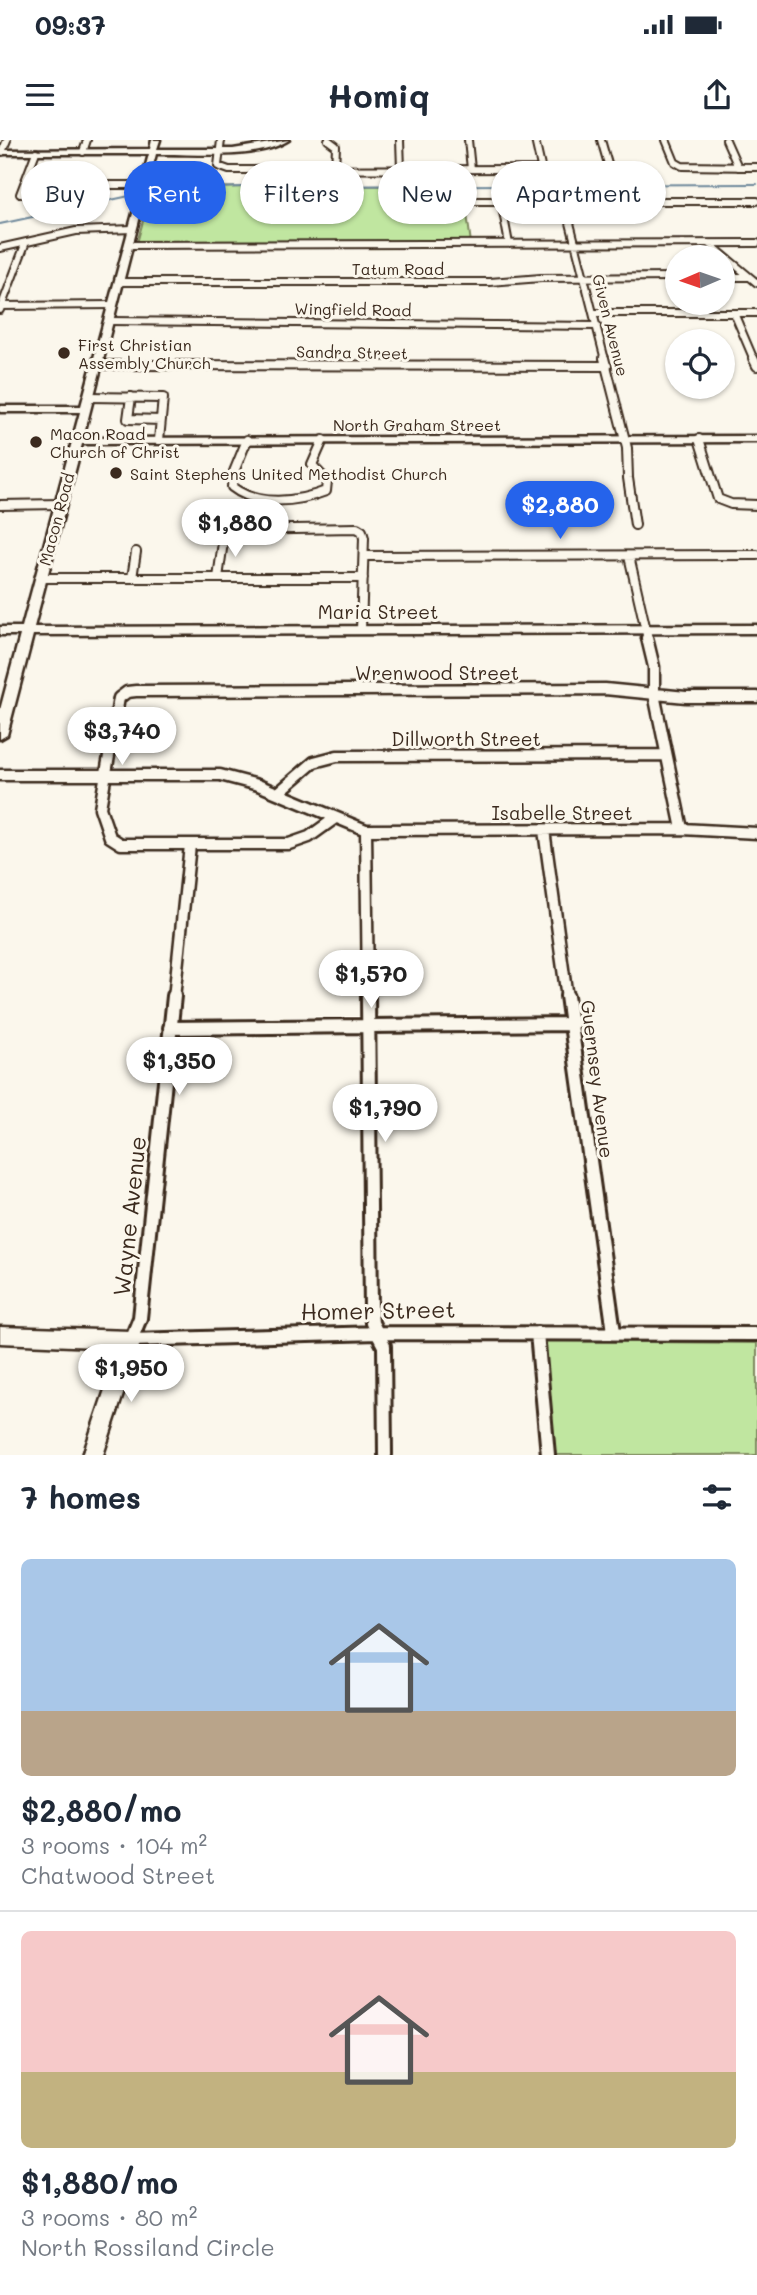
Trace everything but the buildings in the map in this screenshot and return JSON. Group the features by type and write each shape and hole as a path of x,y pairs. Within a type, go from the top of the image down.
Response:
{"main road":[{"name":"Macon Road","path":"151,161 156,140"},
{"path":"1,152 220,151 253,149 285,140"},
{"name":"Macon Road","path":"0,735 4,705 134,224"},
{"path":"33,409 69,416 93,433 121,441"},
{"path":"0,410 84,409"},
{"name":"North Graham Street","path":"76,441 757,439"},
{"name":"Maria Street","path":"0,631 757,629"},
{"name":"Homer Street","path":"0,1335 131,1340"},
{"path":"93,1455 131,1340"}],"street":[{"path":"1,152 7,140"},
{"path":"83,152 87,140"},
{"path":"221,140 218,164 222,169 240,169"},
{"path":"328,140 336,146 335,161"},
{"path":"400,140 401,161"},
{"path":"468,140 470,161"},
{"name":"Given Avenue","path":"535,140 539,161"},
{"path":"601,140 607,161"},
{"path":"666,140 675,162 681,165 757,167"},
{"path":"726,140 738,167"},
{"path":"36,152 20,194 80,186 124,185"},
{"path":"666,201 757,201"},
{"path":"691,201 694,206 691,210"},
{"path":"505,224 509,244"},
{"name":"Given Avenue","path":"570,224 625,440 635,525"},
{"path":"0,248 76,230 133,229"},
{"path":"26,242 1,307 113,305"},
{"path":"128,245 757,243"},
{"path":"710,244 757,283"},
{"name":"Tatum Road","path":"119,282 490,282 584,277 665,277"},
{"path":"735,277 748,277"},
{"path":"594,313 665,313"},
{"path":"735,313 757,313"},
{"path":"735,315 755,355 757,366"},
{"name":"Wingfield Road","path":"109,321 597,326"},
{"name":"Sandra Street","path":"96,365 607,366"},
{"path":"88,397 163,398 159,440"},
{"path":"131,397 128,419 161,420"},
{"path":"699,439 719,499 731,504 757,505"},
{"path":"247,440 245,457 232,474 232,487 238,493 249,497 280,500 326,491 327,481 312,465 323,440"},
{"path":"0,505 60,504"},
{"path":"218,578 225,533 241,528 347,527 362,531 364,556 361,630"},
{"path":"132,578 136,552"},
{"path":"364,556 757,555"},
{"path":"629,556 655,672 654,694 682,829"},
{"path":"40,578 363,578"},
{"name":"Wrenwood Street","path":"106,774 120,698 127,692 605,689 694,697 757,697"},
{"name":"Dillworth Street","path":"278,793 314,762 337,756 666,755"},
{"path":"106,774 100,804 110,837 128,845 289,844 309,837 334,819"},
{"name":"Isabelle Street","path":"0,775 220,775 246,780 334,819 366,830 682,829 757,834"},
{"path":"366,830 371,1317 384,1346 385,1455"},
{"name":"Guernsey Avenue","path":"544,830 573,1024 583,1125 614,1332"},
{"name":"Wayne Avenue","path":"131,1340 140,1318 190,845"},
{"path":"170,1028 573,1024"},
{"path":"537,1332 548,1455"},
{"name":"Homer Street","path":"131,1340 378,1333 757,1334"}],"green space":[{"path":"364,186 378,186 378,224 468,224 471,243 137,243 142,224 226,224 226,187 240,187 240,224 364,224"},
{"path":"544,1341 757,1343 757,1455 555,1455"}],"waterway":[{"path":"226,188 757,184"},
{"path":"0,224 124,197"}],"place":[{"name":"First Christian Assembly Church","path":"64,353"},
{"name":"Macon Road Church of Christ","path":"36,442"},
{"name":"Saint Stephens United Methodist Church","path":"116,473"}]}
